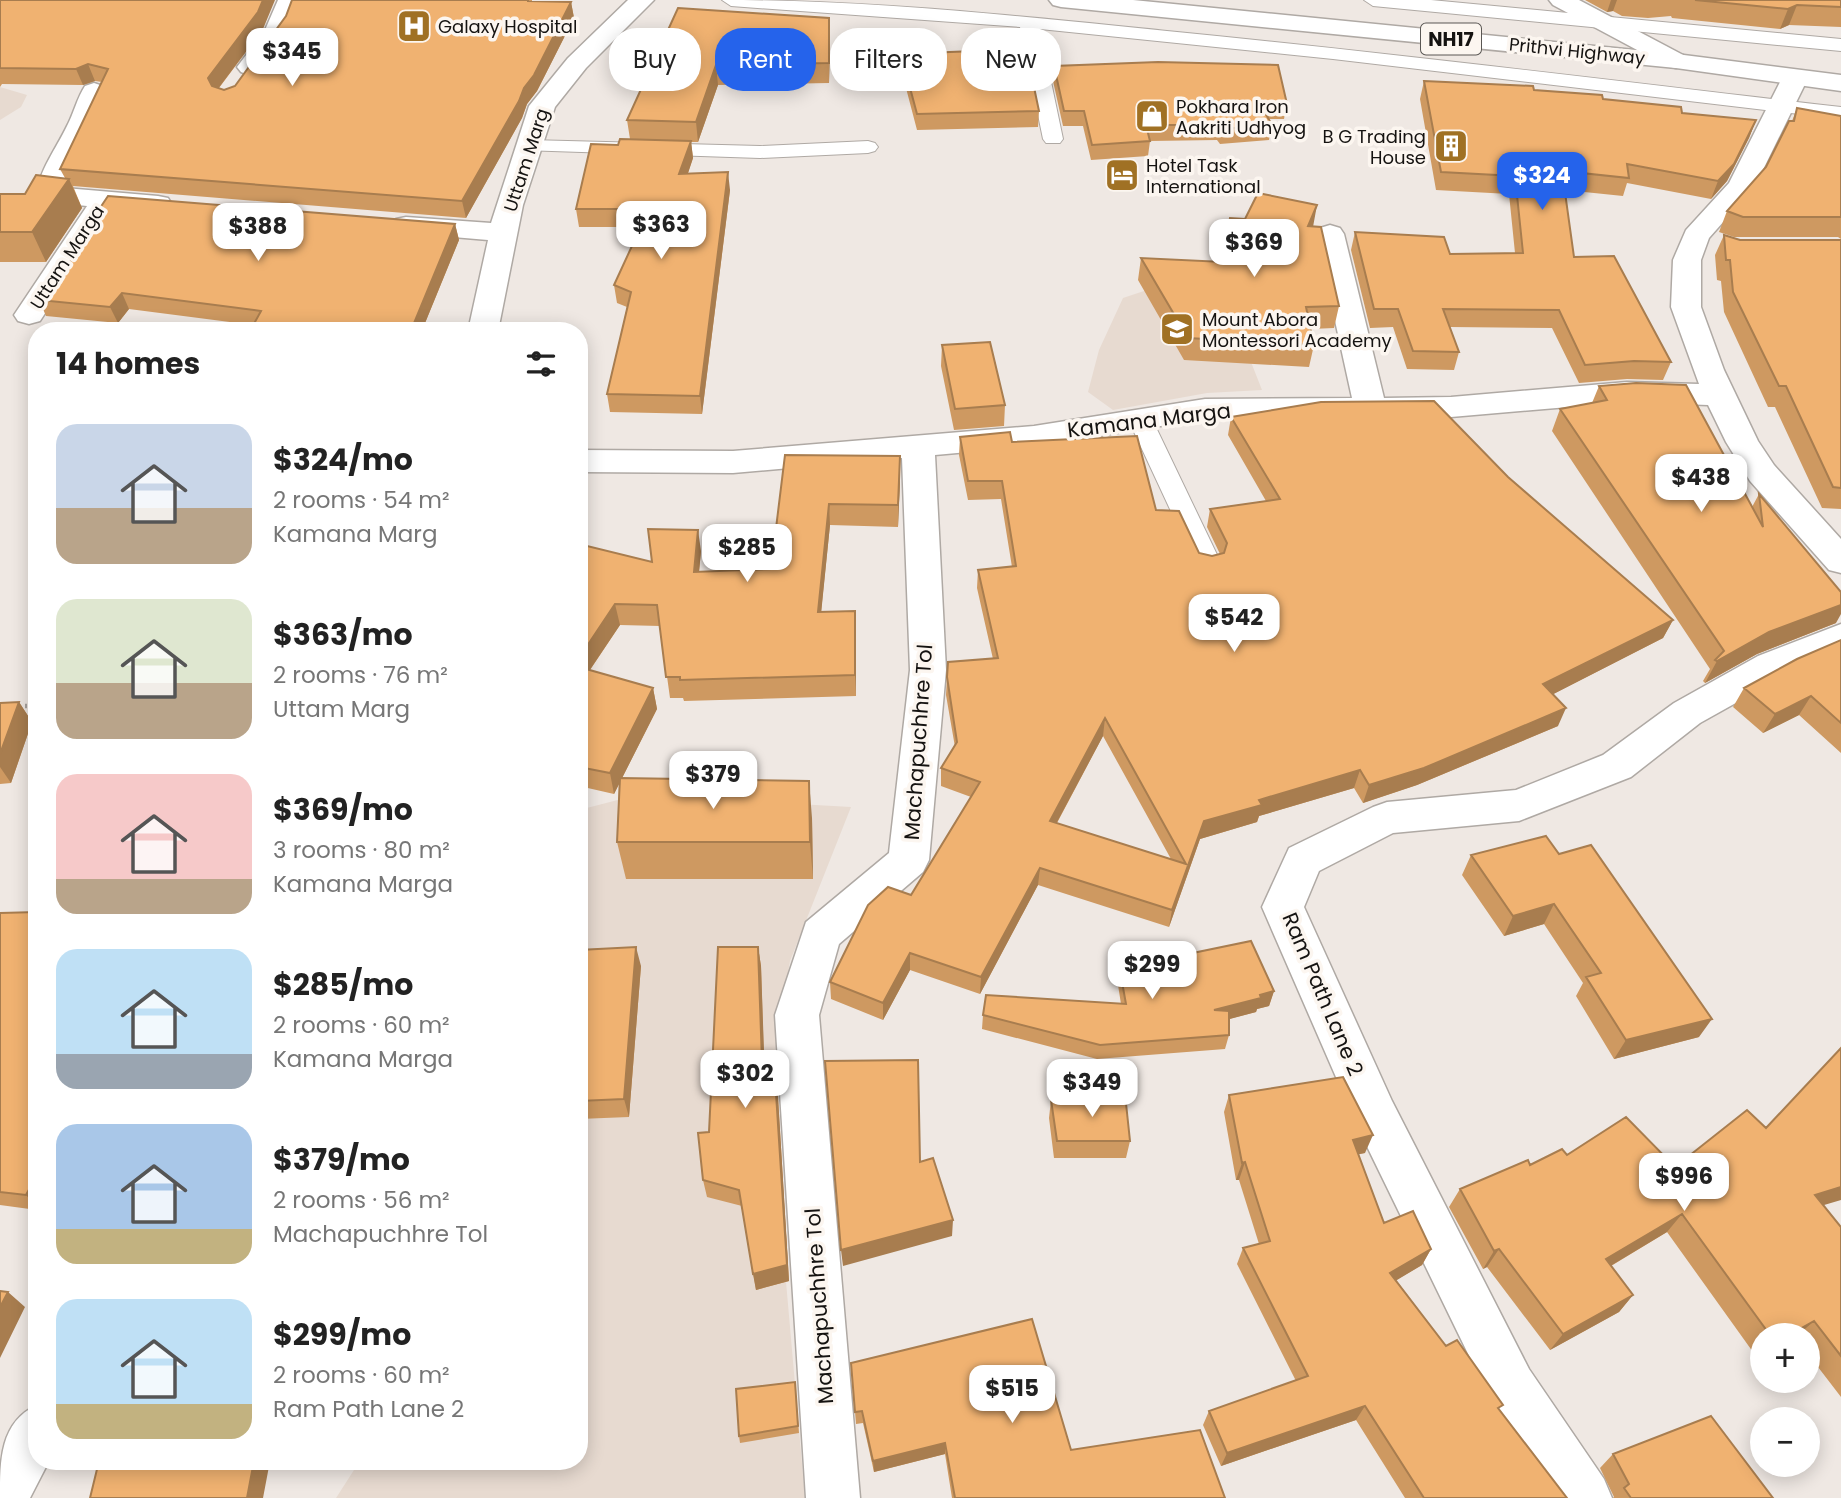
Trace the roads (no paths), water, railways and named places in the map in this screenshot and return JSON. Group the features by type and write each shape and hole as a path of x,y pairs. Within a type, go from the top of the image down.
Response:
{"main road":[{"path":"237,85 277,31 290,0"},
{"name":"Uttam Marg","path":"485,322 509,205 542,106 577,63 642,0"},
{"name":"Prithvi Highway","path":"1061,0 1676,61 1788,91 1841,83"},
{"path":"1561,0 1676,61"},
{"path":"94,91 82,123 52,179 50,195 188,207"},
{"path":"1788,91 1741,186 1708,241 1687,260 1686,307 1694,334 1742,442 1762,473 1841,561"},
{"name":"Uttam Marga","path":"29,315 105,200"},
{"name":"Uttam Marg","path":"381,223 505,233"},
{"path":"1330,234 1370,407"},
{"name":"Kamana Marga","path":"588,461 733,462 1034,436 1205,409 1451,407 1627,392 1720,395"},
{"name":"Machapuchhre Tol","path":"833,1498 797,1015 821,934 909,860 928,670 918,445"},
{"name":"Ram Path Lane 2","path":"1585,1498 1511,1387 1375,1115 1283,907 1303,860 1387,818 1519,805 1617,766 1687,713 1771,666 1841,637"},
{"path":"2,1498 28,1448"}],"lane":[{"path":"731,0 1029,23 1333,53 1788,91 1841,113"},
{"path":"1373,0 1841,45"},
{"path":"1029,23 1053,139"},
{"path":"529,146 760,152 868,147"},
{"path":"1140,419 1208,563"}],"place":[{"name":"Galaxy Hospital","path":"414,26"},
{"name":"Pokhara Iron Aakriti Udhyog","path":"1152,116"},
{"name":"B G Trading House","path":"1451,146"},
{"name":"Hotel Task International","path":"1122,175"},
{"name":"Mount Abora Montessori Academy","path":"1177,329"}]}
